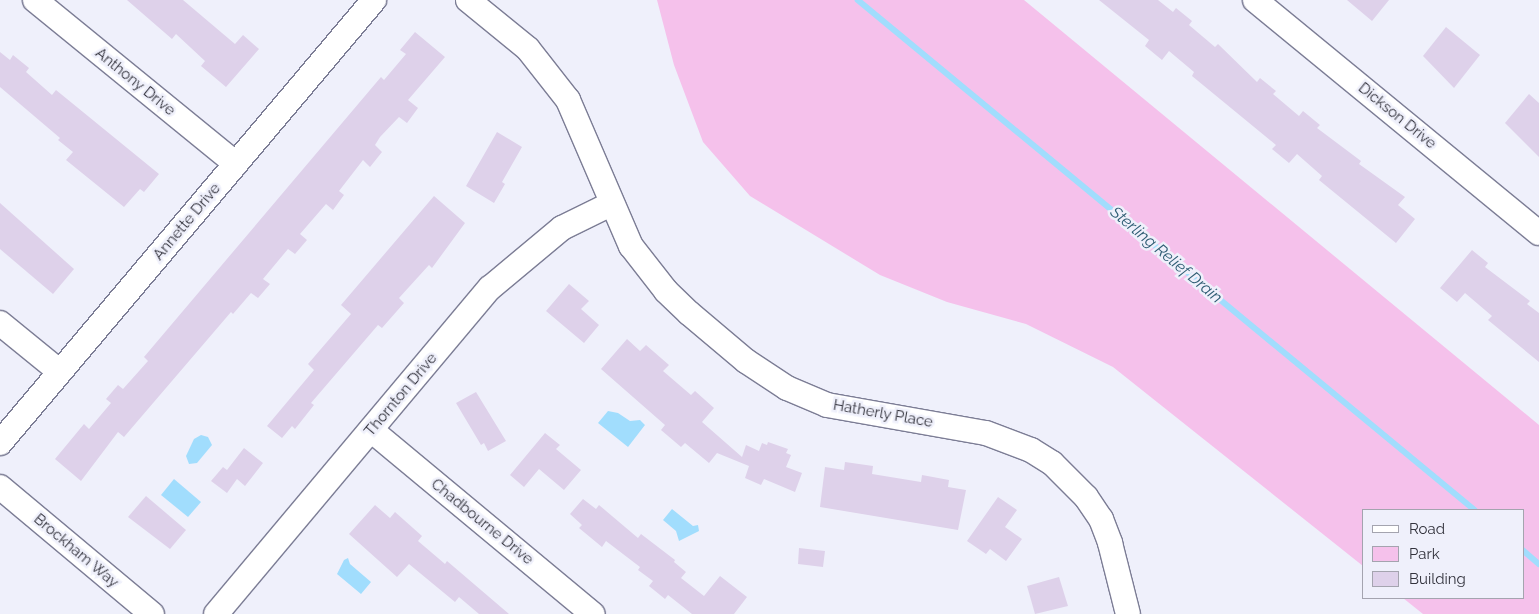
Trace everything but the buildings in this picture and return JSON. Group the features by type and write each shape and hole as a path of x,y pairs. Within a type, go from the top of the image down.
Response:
{"street":[{"name":"Anthony Drive","path":"35,0 236,164"},
{"name":"Annette Drive","path":"0,443 374,0"},
{"name":"Hatherly Place","path":"468,0 528,50 568,100 592,150 611,204 631,246 666,291 746,360 787,388 827,405 986,433 1031,450 1052,463 1086,497 1100,519 1110,543 1128,614"},
{"name":"Dickson Drive","path":"1255,0 1539,233"},
{"name":"Thornton Drive","path":"216,614 509,270 562,228 611,204"},
{"path":"0,323 60,372"},
{"name":"Chadbourne Drive","path":"371,430 594,614"},
{"name":"Brockham Way","path":"0,487 152,614"}],"green space":[{"name":"Sterling Relief Drain","path":"657,0 1024,0 1539,425 1539,614 1423,614 1404,599 1524,599 1524,509 1362,509 1362,565 1113,367 1026,324 947,302 880,275 750,196 703,142 674,65"}],"water":[{"path":"608,411 618,413 630,421 640,420 645,425 628,447 598,423"},
{"path":"201,435 208,437 212,445 197,463 189,464 186,456 194,439"},
{"path":"174,479 201,502 188,517 161,495"},
{"path":"672,509 693,526 698,525 699,531 679,541 676,531 663,520"},
{"path":"348,558 350,564 371,582 361,594 337,574 344,560"}],"waterway":[{"name":"Sterling Relief Drain","path":"858,0 1474,509"},
{"name":"Sterling Relief Drain","path":"1524,551 1539,564"}]}
